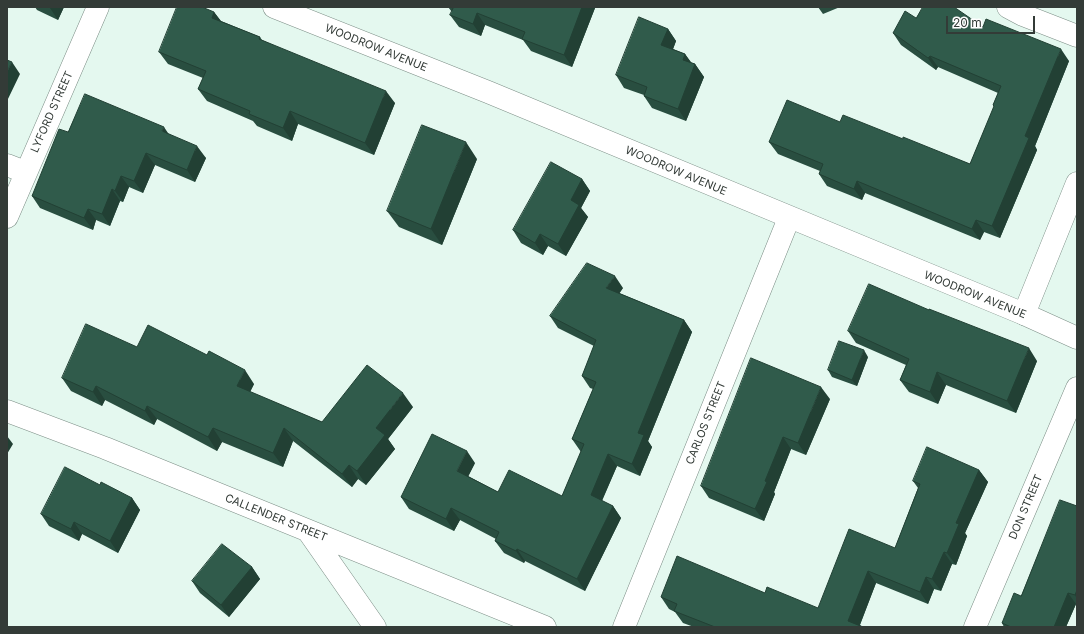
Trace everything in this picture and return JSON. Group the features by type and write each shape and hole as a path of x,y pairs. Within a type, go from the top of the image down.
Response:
{"street":[{"name":"LYFORD STREET","path":"7,217 16,169 98,7"},
{"name":"WOODROW AVENUE","path":"274,7 488,92 789,218 1024,314 1077,338"},
{"path":"1008,7 1077,36"},
{"path":"1024,314 1077,183"},
{"name":"CARLOS STREET","path":"624,627 789,218"},
{"name":"DON STREET","path":"975,627 1077,388"},
{"name":"CALLENDER STREET","path":"7,411 105,448 545,627"},
{"path":"308,531 375,627"}],"building":[{"path":"177,7 202,7 214,12 212,18 386,91 365,143 290,111 283,128 249,114 250,111 198,89 206,71 159,52"},
{"path":"454,7 582,7 564,55 522,39 525,32 477,13 473,24 450,15"},
{"path":"923,7 954,7 983,27 986,19 1061,49 1025,136 1029,138 992,226 976,220 972,229 857,181 854,189 819,174 823,164 769,142 787,100 840,122 843,115 970,164 1001,86 930,56 928,58 893,33 905,11 916,18"},
{"path":"639,17 668,29 661,45 685,54 683,60 695,64 678,109 644,96 647,87 616,75"},
{"path":"7,60 12,62 7,72"},
{"path":"85,94 164,127 162,131 197,146 187,170 146,153 134,181 121,176 115,191 112,189 102,214 88,209 84,218 32,196 59,129 68,132"},
{"path":"422,125 466,142 431,229 387,211"},
{"path":"551,162 582,179 571,200 579,205 558,244 540,234 535,243 513,230"},
{"path":"587,263 615,276 606,288 684,320 638,433 644,435 632,464 608,454 591,495 613,506 577,579 517,549 516,551 495,541 499,532 451,508 446,519 401,497 432,434 467,451 457,471 498,492 509,470 562,496 584,444 572,439 596,382 582,376 596,340 550,316"},
{"path":"869,284 929,310 1029,348 1007,401 937,372 930,392 900,380 909,359 848,331"},
{"path":"86,324 137,347 148,325 207,355 209,351 245,370 237,386 322,422 367,365 403,393 376,428 385,435 357,471 349,465 342,474 284,428 273,453 213,428 208,437 147,406 145,411 96,386 93,392 62,378"},
{"path":"839,341 864,350 852,380 828,370"},
{"path":"751,358 821,387 798,443 783,437 765,481 767,482 755,509 701,486"},
{"path":"927,447 979,470 956,523 959,524 947,553 944,552 932,579 926,577 920,592 868,571 848,621 863,627 715,627 674,611 677,604 661,597 677,556 765,593 767,587 818,608 849,529 895,548 920,484 913,481"},
{"path":"65,467 100,485 101,482 132,498 110,541 74,522 71,529 41,514"},
{"path":"1060,500 1077,506 1077,590 1075,595 1068,593 1054,627 1011,627 1002,623 1014,593 1021,596"},
{"path":"222,544 252,567 221,605 192,581"}]}
